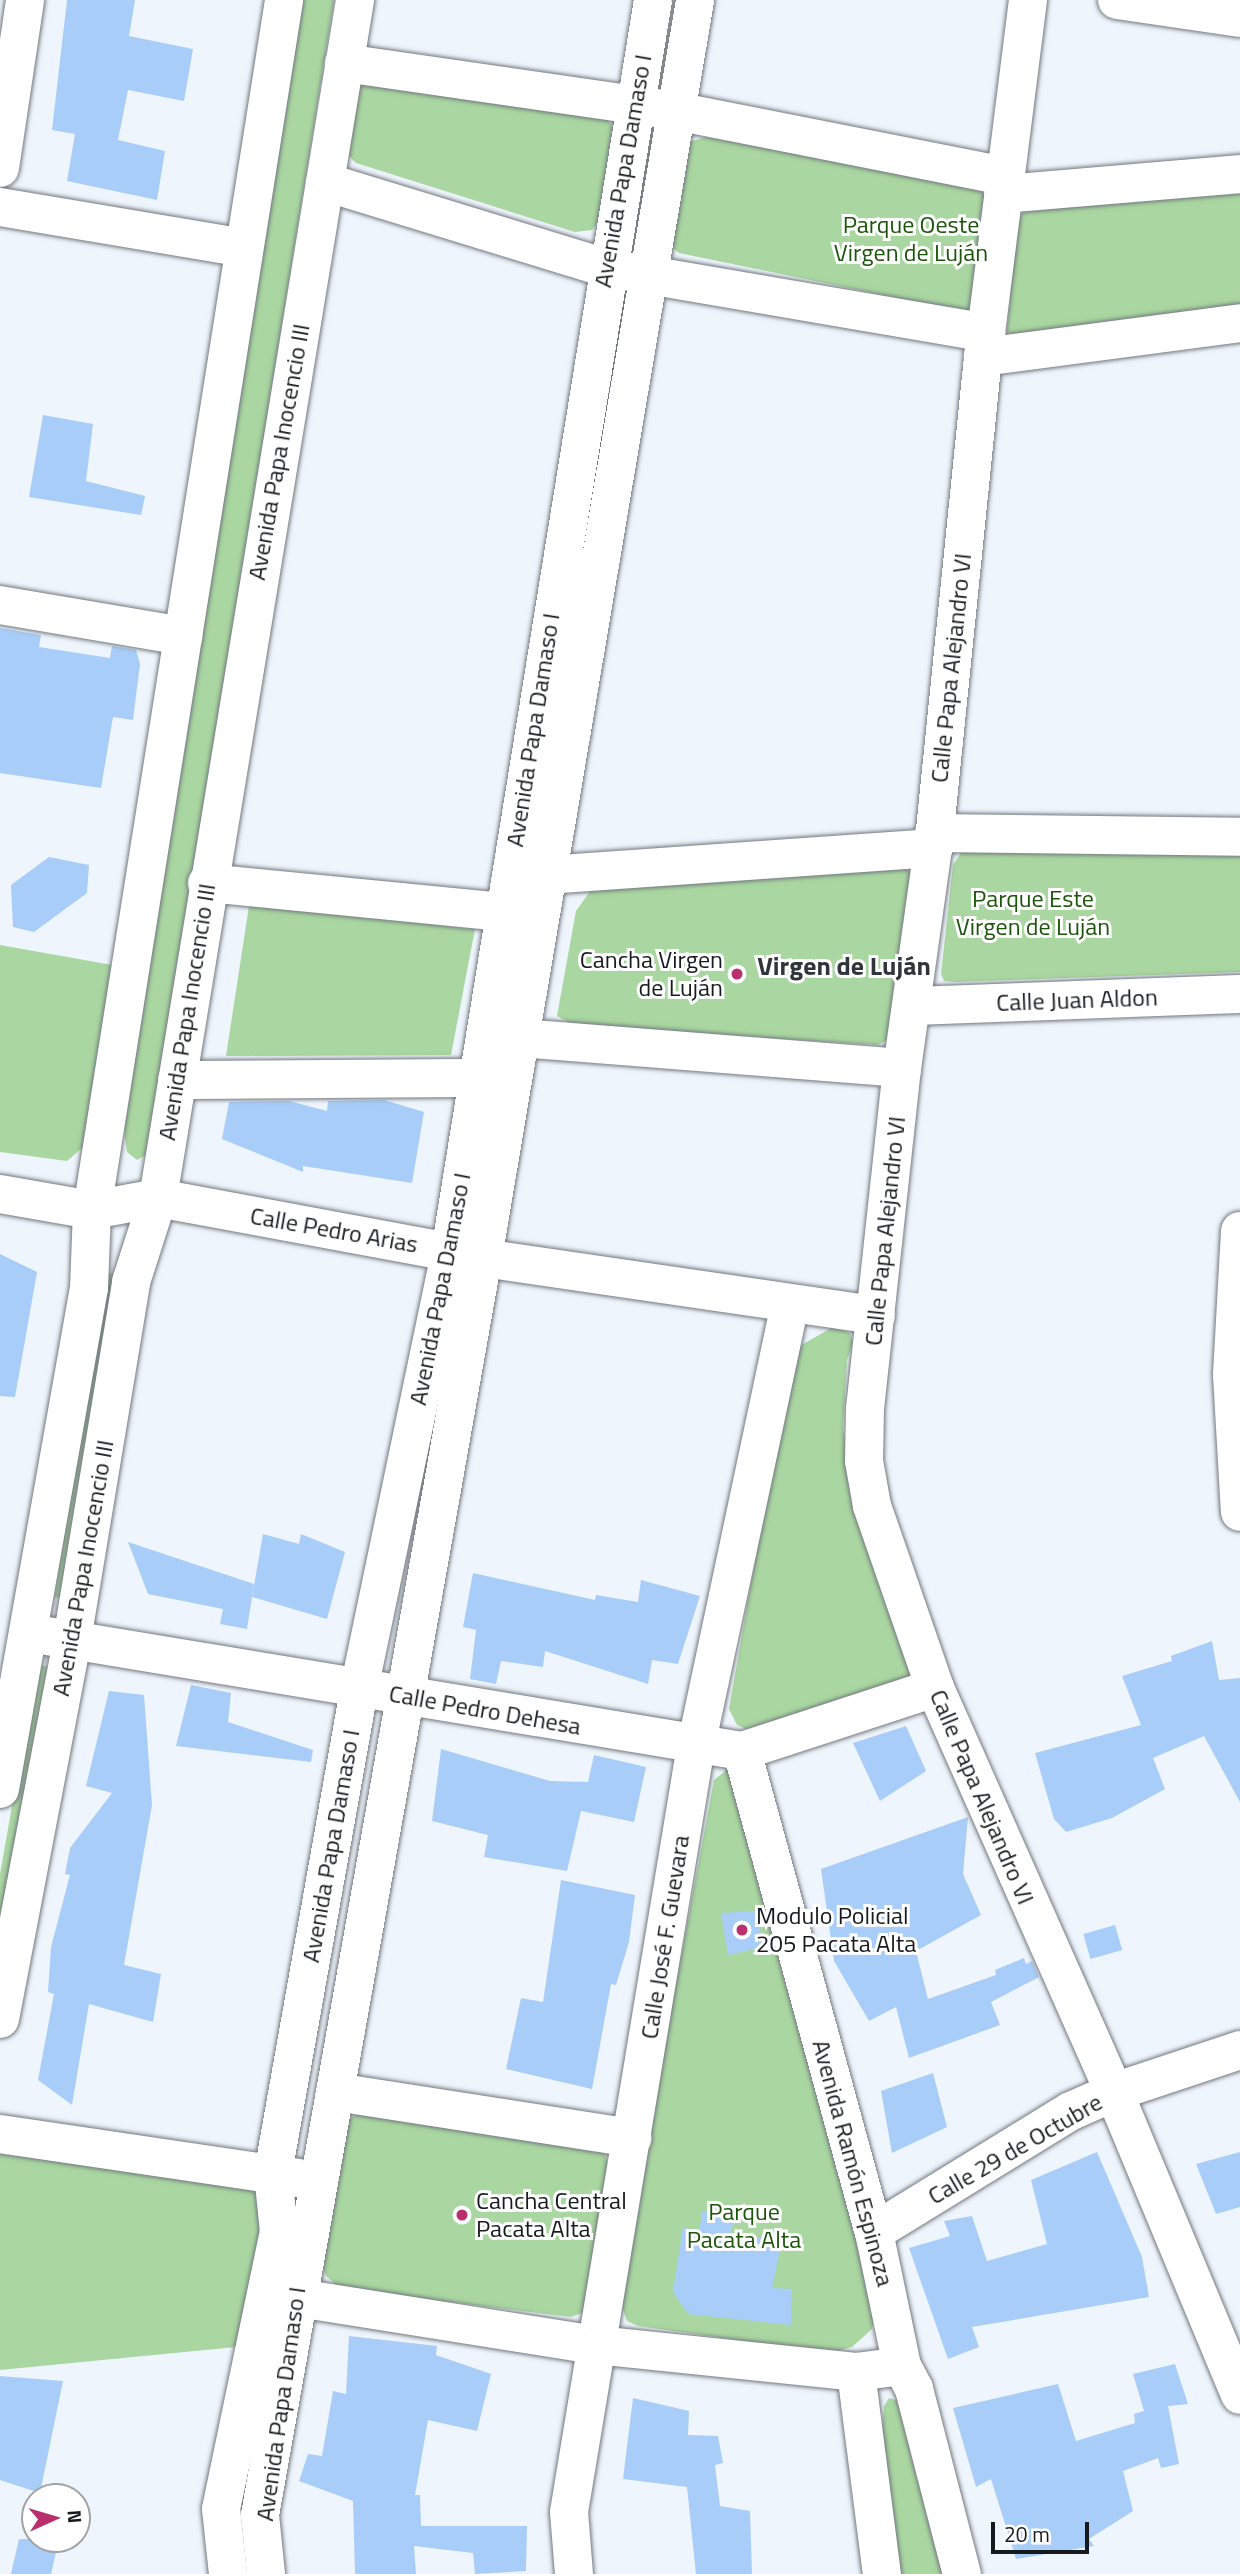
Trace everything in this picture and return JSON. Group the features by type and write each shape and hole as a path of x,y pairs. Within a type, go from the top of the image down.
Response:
{"street":[{"path":"0,167 25,0"},
{"name":"Avenida Papa Inocencio III","path":"0,1789 7,1713 28,1633 89,1288 92,1209 284,0"},
{"name":"Avenida Papa Inocencio III","path":"0,2019 72,1640 131,1282 158,1198 207,883 355,0"},
{"name":"Avenida Papa Damaso I","path":"228,2574 221,2509 250,2355 283,2295 318,2181 405,1696 466,1255 477,1078 607,268 653,0"},
{"name":"Avenida Papa Damaso I","path":"267,2574 260,2515 283,2295 273,2173 359,1689 520,1038 646,276 695,0"},
{"name":"Calle Papa Alejandro VI","path":"1028,0 984,345 934,840 913,1006 902,1068 876,1315 864,1461 872,1506 935,1688 1114,2092 1240,2395"},
{"path":"1116,0 1240,18"},
{"path":"344,63 634,108 676,111 1004,185 1240,174"},
{"path":"325,182 607,268 984,345 1240,323"},
{"path":"0,207 244,248"},
{"path":"0,605 183,636"},
{"path":"547,875 934,840 1240,837"},
{"path":"207,883 505,912"},
{"name":"Calle Juan Aldon","path":"913,1006 1240,994"},
{"path":"520,1038 902,1068"},
{"path":"177,1080 477,1078"},
{"name":"Calle Pedro Arias","path":"0,1194 92,1209 158,1198 466,1255 876,1315"},
{"path":"1240,1231 1232,1375 1233,1445 1240,1512"},
{"name":"Calle José F. Guevara","path":"574,2574 569,2512 696,1746 790,1304"},
{"name":"Calle Pedro Dehesa","path":"28,1633 696,1746 743,1751 935,1688"},
{"name":"Avenida Ramón Espinoza","path":"743,1751 874,2232 902,2366 914,2389 962,2574"},
{"name":"Calle 29 de Octubre","path":"874,2232 1071,2111 1114,2092 1240,2050"},
{"path":"335,2092 632,2138"},
{"path":"0,2134 318,2181"},
{"path":"283,2295 596,2345 856,2372 902,2366"},
{"path":"856,2372 882,2574"}],"green space":[{"path":"303,0 334,0 152,1132 148,1154 137,1160 127,1152 124,1131"},
{"path":"357,80 605,117 614,128 598,222 592,230 575,232 356,163 348,155"},
{"name":"Parque Oeste Virgen de Luján","path":"706,137 974,187 982,192 986,198 970,313 679,253 672,247 689,142"},
{"name":"Parque Oeste Virgen de Luján","path":"1240,188 1240,305 1012,335 1007,331 1017,222 1024,212"},
{"name":"Parque Este Virgen de Luján","path":"1240,846 1240,972 944,981 941,974 953,865 964,848"},
{"name":"Parque Este Virgen de Luján","path":"905,868 912,874 889,1039 878,1045 576,1026 557,1016 576,911 591,890"},
{"path":"249,906 475,929 451,1055 226,1056"},
{"path":"0,945 118,966 88,1143 67,1161 0,1152"},
{"path":"106,1273 119,1275 68,1599 55,1597"},
{"path":"833,1327 850,1333 853,1343 847,1360 843,1428 856,1516 915,1667 908,1682 746,1729 737,1725 729,1709 789,1366 798,1347"},
{"path":"37,1665 51,1667 0,1950 0,1874"},
{"name":"Parque Pacata Alta","path":"728,1769 877,2301 872,2329 852,2347 829,2353 638,2326 627,2321 618,2296 714,1780"},
{"path":"360,2112 602,2147 608,2164 588,2304 582,2313 571,2317 355,2290 339,2287 326,2276 321,2264 347,2121"},
{"path":"0,2154 261,2188 261,2224 236,2347 0,2370"},
{"path":"889,2398 899,2401 950,2574 897,2574 882,2434 884,2406"}],"building":[{"path":"67,0 135,0 129,36 193,49 184,101 128,90 118,140 165,151 157,200 67,181 75,134 52,130"},
{"path":"43,415 93,424 86,481 145,496 141,515 29,497"},
{"path":"0,628 41,635 39,647 110,658 112,646 136,650 140,664 133,720 113,717 101,788 0,773"},
{"path":"49,857 89,865 87,893 34,932 13,927 11,885"},
{"path":"384,1100 424,1112 412,1183 303,1166 303,1172 222,1139 229,1102 289,1101 327,1111 328,1101"},
{"path":"0,1254 37,1272 15,1397 0,1396"},
{"path":"263,1534 299,1544 301,1534 345,1552 327,1619 252,1597"},
{"path":"128,1542 254,1584 247,1629 220,1624 223,1609 148,1594"},
{"path":"473,1573 595,1600 596,1595 638,1602 641,1580 700,1596 678,1664 652,1660 648,1684 545,1651 543,1667 501,1661 496,1684 470,1679 476,1630 463,1627"},
{"path":"1212,1641 1219,1680 1240,1678 1240,1802 1204,1736 1153,1758 1165,1789 1112,1818 1066,1832 1054,1819 1035,1753 1141,1725 1122,1676 1172,1661 1171,1656"},
{"path":"191,1685 231,1693 228,1722 313,1750 311,1762 176,1746"},
{"path":"109,1691 144,1695 152,1805 124,1965 161,1974 153,2022 89,2004 72,2105 38,2080 54,1994 48,1992 51,1947 70,1875 65,1874 70,1848 112,1793 86,1786"},
{"path":"906,1726 926,1771 880,1801 853,1743"},
{"path":"441,1749 550,1781 588,1782 594,1755 646,1767 634,1822 581,1811 567,1871 484,1857 488,1835 432,1821"},
{"path":"968,1817 963,1874 981,1915 916,1951 928,1999 996,1975 995,1970 1024,1958 1026,1964 1032,1961 1039,1977 991,2002 1000,2025 909,2058 896,2007 869,2021 834,1961 821,1869"},
{"path":"561,1880 635,1895 629,1942 616,1985 611,1984 592,2089 506,2069 521,1998 543,2002"},
{"name":"Modulo Policial 205 Pacata Alta","path":"757,1911 763,1947 728,1955 721,1913"},
{"path":"1115,1925 1122,1950 1090,1959 1083,1934"},
{"path":"933,2073 947,2127 892,2153 881,2091"},
{"path":"1097,2152 1142,2257 1149,2297 972,2327 979,2347 948,2359 909,2248 950,2236 944,2221 972,2216 987,2261 1047,2244 1031,2180"},
{"path":"1240,2152 1240,2207 1216,2214 1196,2164"},
{"path":"702,2211 736,2215 730,2233 782,2241 772,2288 792,2289 791,2325 688,2314 673,2292 683,2227 699,2233"},
{"path":"349,2336 437,2346 436,2355 491,2374 477,2431 428,2420 415,2495 420,2495 421,2526 527,2526 526,2571 475,2574 473,2553 414,2546 416,2574 355,2574 353,2501 299,2481 308,2454 322,2456 333,2391 346,2394"},
{"path":"1175,2364 1188,2404 1168,2406 1179,2464 1161,2468 1158,2458 1123,2471 1133,2511 1089,2539 1094,2546 1016,2559 991,2479 976,2487 953,2408 1058,2384 1076,2441 1135,2423 1134,2414 1144,2411 1133,2374"},
{"path":"0,2376 63,2381 42,2483 21,2483 21,2487 0,2480"},
{"path":"633,2398 689,2411 688,2435 718,2436 723,2463 715,2465 720,2506 750,2511 752,2574 696,2574 687,2487 623,2479"},
{"path":"19,2539 21,2553 56,2553 51,2574 11,2574"}],"place":[{"name":"Cancha Virgen de Luján","path":"737,974"},
{"name":"Modulo Policial 205 Pacata Alta","path":"742,1930"},
{"name":"Cancha Central Pacata Alta","path":"462,2215"}],"district":[{"name":"Virgen de Luján","path":"844,966"}]}
